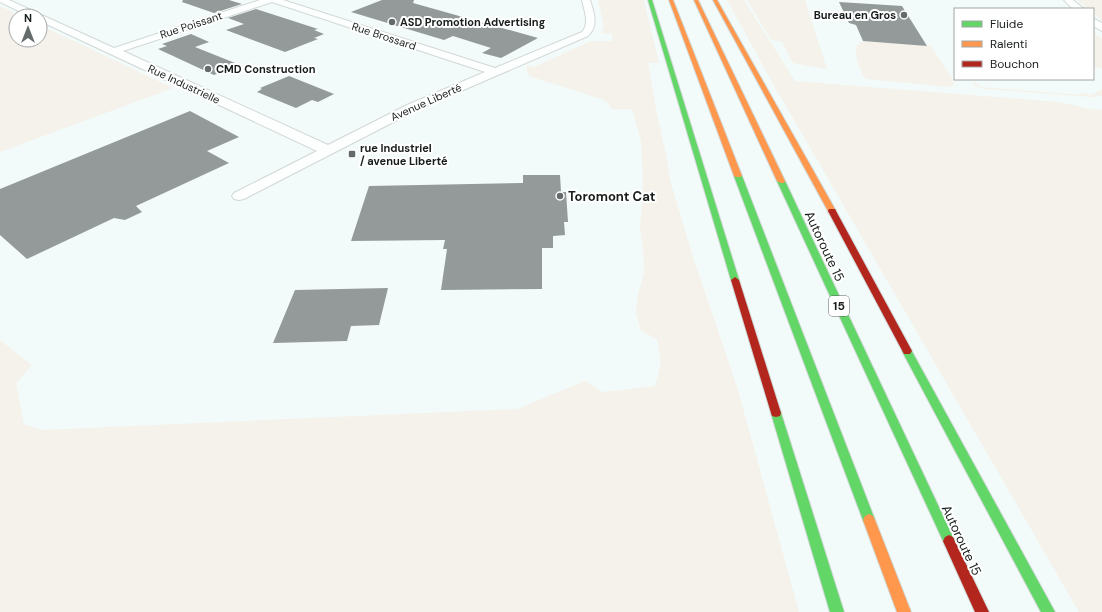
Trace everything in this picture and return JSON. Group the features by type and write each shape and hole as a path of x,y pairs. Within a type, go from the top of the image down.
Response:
{"highway":[{"path":"650,0 660,37 837,612"},
{"path":"671,0 904,612"},
{"name":"Autoroute 15","path":"696,0 982,612"},
{"path":"715,0 840,226 1048,612"}],"street":[{"name":"Rue Industrielle","path":"2,0 19,8"},
{"name":"Rue Poissant","path":"114,51 269,0"},
{"name":"Rue Brossard","path":"274,0 495,72"},
{"name":"Avenue Liberté","path":"239,196 411,108 585,34 591,26 586,0"},
{"path":"1068,0 1078,8"},
{"name":"Rue Industrielle","path":"48,21 327,150"},
{"path":"1094,22 1102,28"}],"shaded area":[{"path":"598,0 644,0 659,63 648,63 670,180 693,257 738,390 799,612 0,612 0,340 32,365 16,384 24,424 41,430 517,409 585,381 603,392 655,386 661,364 657,339 641,331 636,313 638,295 644,273 643,248 640,230 643,181 641,141 632,109 611,109 608,103 601,99 532,77 527,74 527,65 534,67 591,41 613,41 612,34 601,33 604,27"},
{"path":"727,0 744,0 795,81 1059,102 1102,110 1102,612 1079,612 772,82"},
{"path":"747,0 805,0 827,69 793,63 782,42 771,40"},
{"path":"1077,0 1102,0 1102,20 1094,14 1094,8 1087,8"},
{"path":"0,6 8,10 8,48 48,48 48,29 173,88 0,152"},
{"path":"1094,33 1102,39 1102,69 1094,67"},
{"path":"863,41 931,46 952,78 954,84 949,87 866,79 860,68 856,54 856,46"},
{"path":"972,83 978,84 981,87 1082,95 1079,92 1091,95 1102,89 1102,96 1092,97 985,89 975,86"}],"building":[{"path":"183,0 229,0 242,4 214,13 182,2"},
{"path":"382,0 414,0 413,3 538,38 501,58 482,53 491,48 453,36 444,40 351,12"},
{"path":"839,2 902,6 927,46 863,41 856,25 849,23"},
{"path":"256,9 318,29 314,30 324,34 314,38 318,39 285,52 226,30 244,24 228,18"},
{"path":"191,34 209,42 195,47 240,65 214,75 158,49 167,46 162,44"},
{"path":"289,76 334,94 318,102 312,100 296,108 257,92 262,89 260,88"},
{"path":"190,111 239,137 207,151 229,163 136,206 142,212 125,220 114,218 27,259 0,235 0,189"},
{"path":"523,175 560,175 561,192 566,192 568,222 564,222 565,235 553,236 553,248 542,248 542,289 441,290 447,249 443,249 445,240 351,241 369,186 523,183"},
{"path":"388,288 379,325 351,326 347,341 273,343 295,290"}],"traffic: fast":[{"path":"650,0 735,280"},
{"path":"738,176 869,520"},
{"path":"781,181 949,541"},
{"path":"907,351 1048,612"},
{"path":"776,413 837,612"}],"traffic: slow":[{"path":"671,0 738,176"},
{"path":"696,0 781,181"},
{"path":"715,0 832,211"},
{"path":"869,520 904,612"}],"traffic: jam":[{"path":"832,211 907,351"},
{"path":"735,280 776,413"},
{"path":"949,541 982,612"}],"place":[{"name":"Bureau en Gros","path":"904,15"},
{"name":"ASD Promotion Advertising","path":"392,22"},
{"name":"CMD Construction","path":"208,69"},
{"name":"rue Industriel / avenue Liberté","path":"352,154"},
{"name":"Toromont Cat","path":"560,196"}]}
